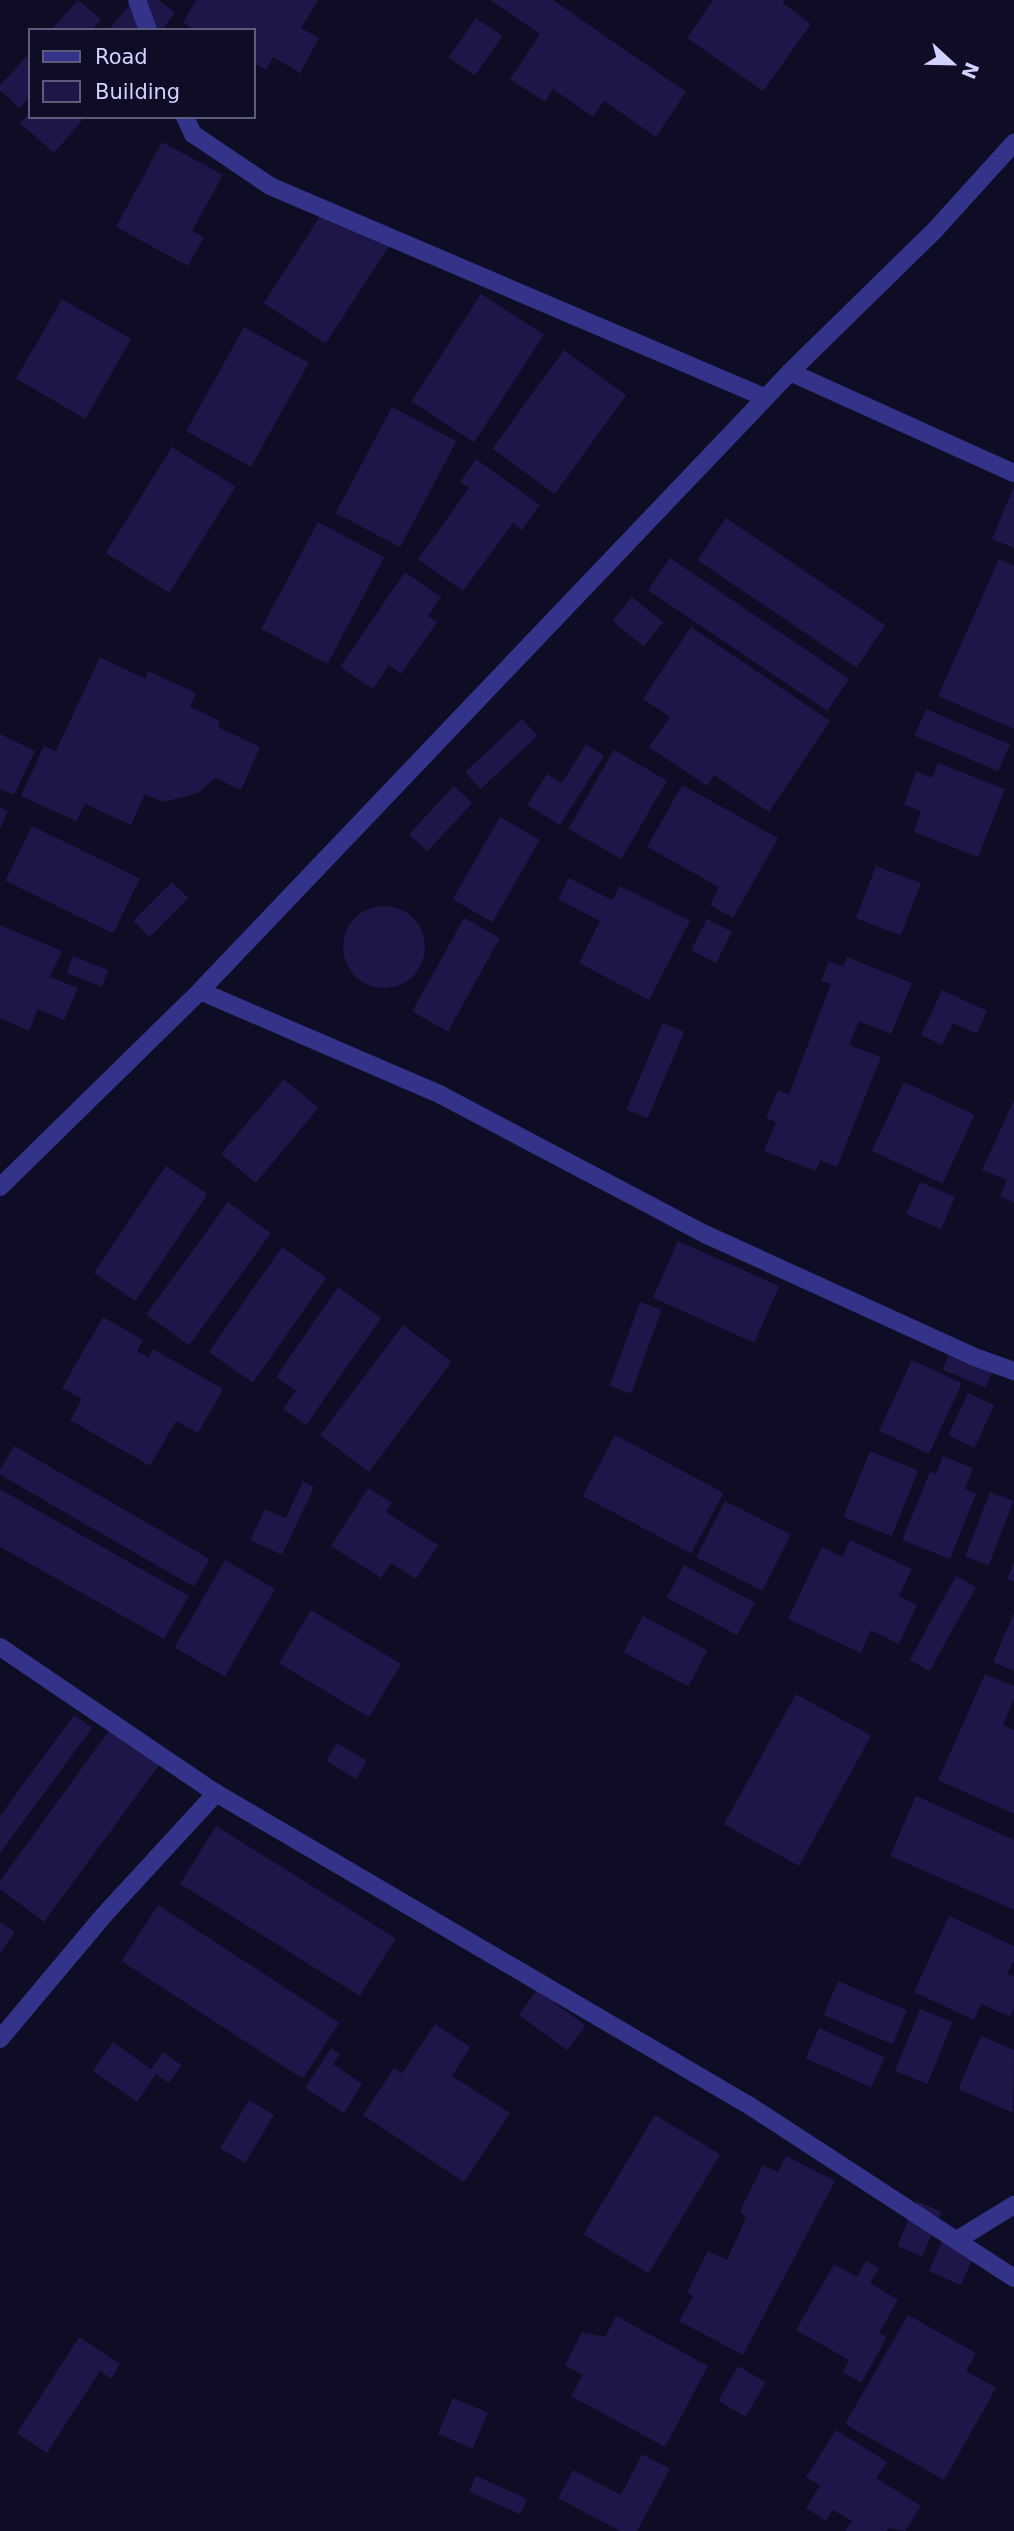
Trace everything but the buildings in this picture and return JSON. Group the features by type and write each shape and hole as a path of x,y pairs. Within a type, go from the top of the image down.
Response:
{"street":[{"path":"136,0 147,28"},
{"path":"187,119 193,134 270,186 766,398"},
{"path":"0,1186 200,991 790,372 935,230 1014,143"},
{"path":"790,372 1014,473"},
{"path":"200,991 441,1095 707,1235 972,1356 1014,1371"},
{"path":"0,1647 216,1793 750,2106 1014,2278"},
{"path":"0,2039 104,1915 216,1793"},
{"path":"957,2240 1014,2205"}]}
